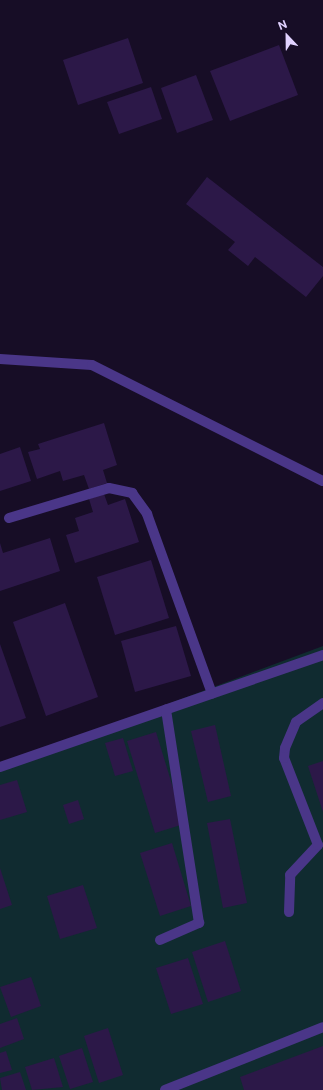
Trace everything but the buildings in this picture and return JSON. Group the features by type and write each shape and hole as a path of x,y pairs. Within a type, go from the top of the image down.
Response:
{"street":[{"path":"0,359 92,365 323,481"},
{"path":"9,518 109,488 132,493 147,514 212,694"},
{"path":"0,767 323,655"},
{"path":"290,912 290,875 318,845 284,758 285,748 296,722 323,703"},
{"path":"160,940 199,923 166,710"},
{"path":"167,1090 323,1026"}],"green space":[{"path":"323,646 323,1090 0,1090 0,767"}]}
